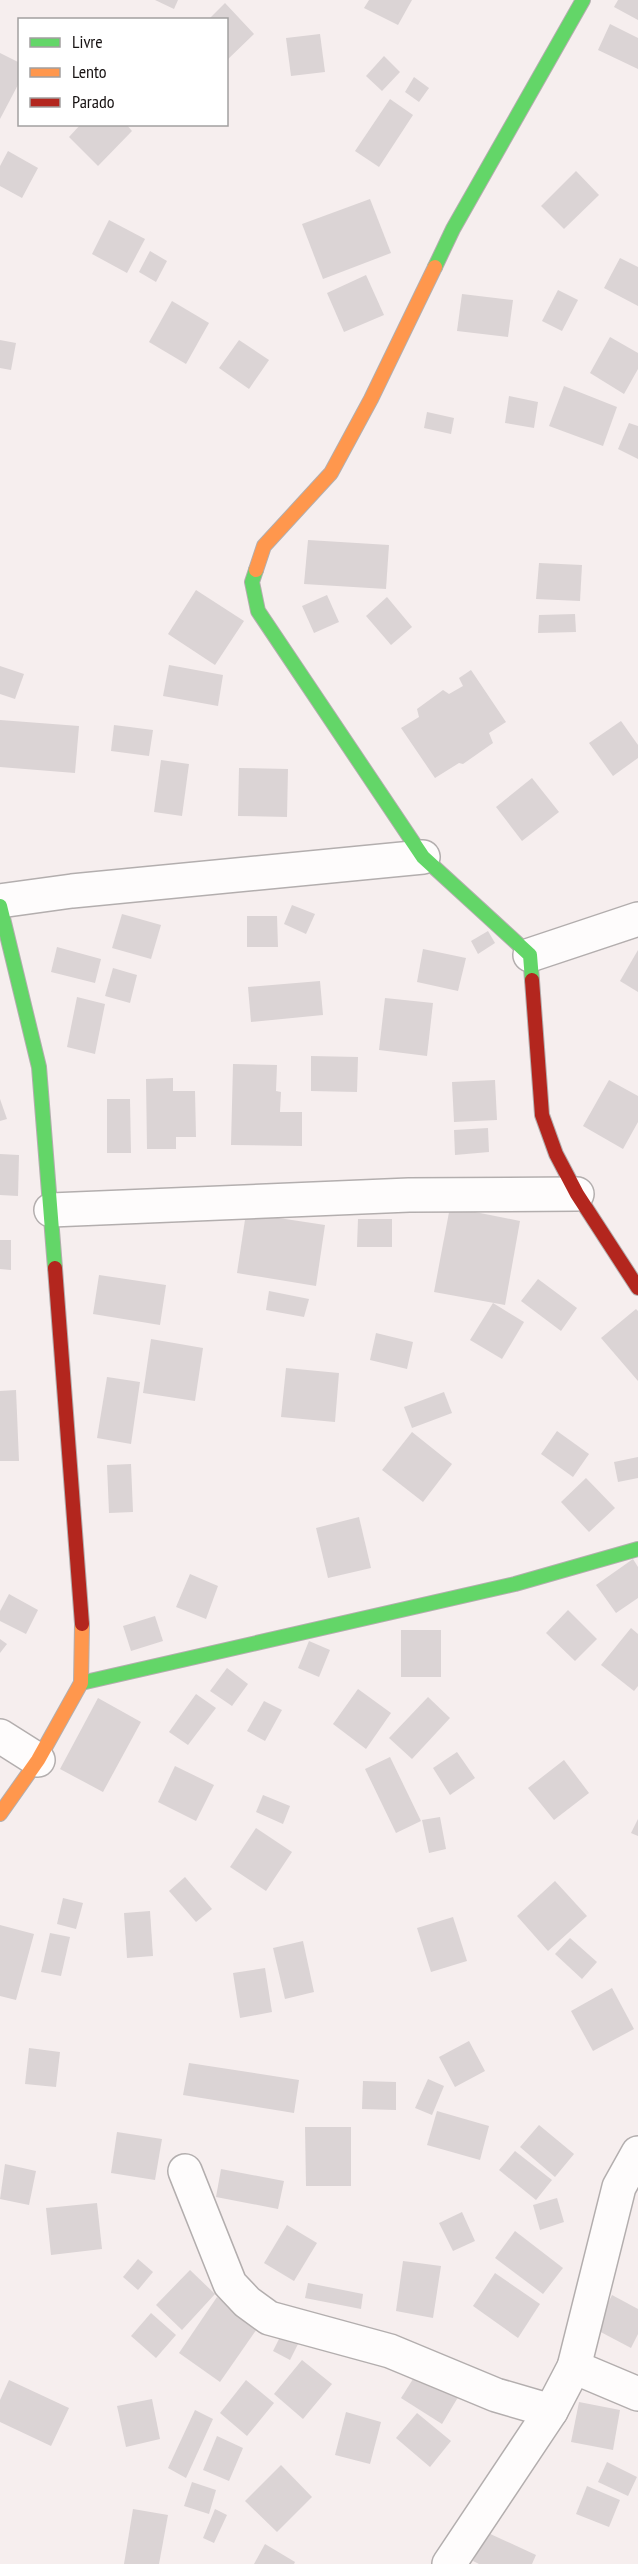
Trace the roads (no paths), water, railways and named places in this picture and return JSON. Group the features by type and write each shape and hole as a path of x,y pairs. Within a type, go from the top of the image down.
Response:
{"street":[{"path":"583,0 453,229 371,399 331,473 264,546 252,582 258,611 423,857 530,955 542,1115 556,1154 578,1194 638,1288"},
{"path":"0,901 72,891 423,857"},
{"path":"0,906 39,1067 60,1361 83,1634 81,1683 38,1760 0,1814"},
{"path":"530,955 638,919"},
{"path":"51,1210 409,1195 578,1194"},
{"path":"81,1683 515,1584 638,1549"},
{"path":"0,1736 38,1760"},
{"path":"449,2564 550,2411 574,2367 619,2187 638,2152"},
{"path":"184,2171 230,2284 247,2302 269,2318 390,2351 496,2395 550,2411"},
{"path":"574,2367 638,2394"}]}
